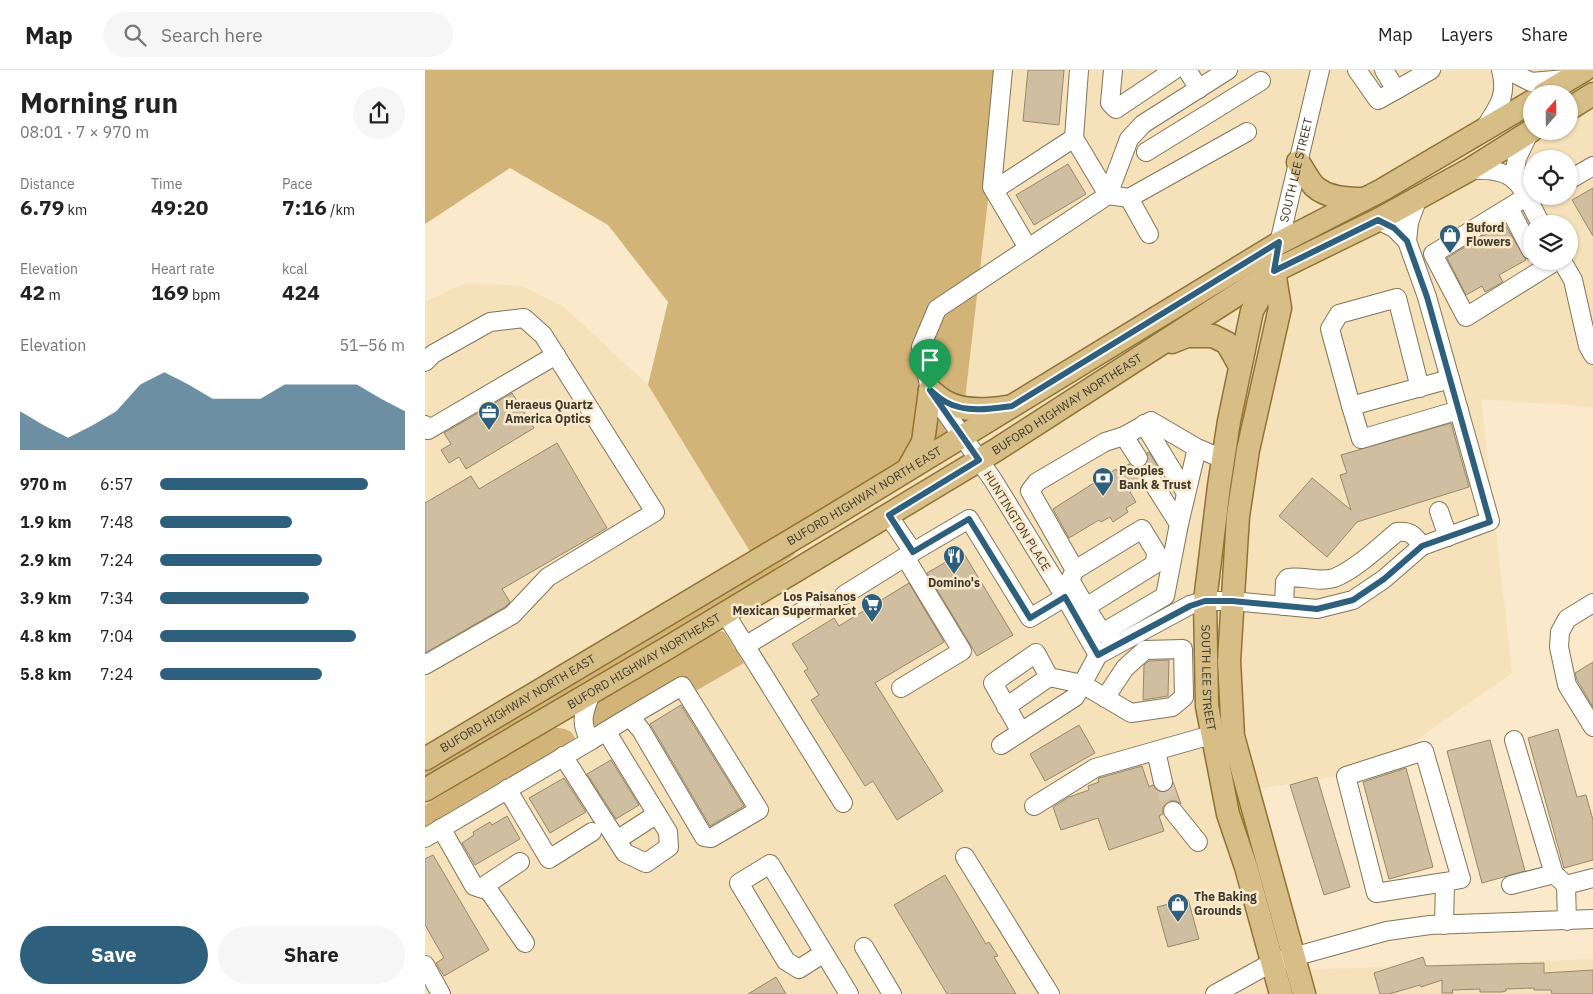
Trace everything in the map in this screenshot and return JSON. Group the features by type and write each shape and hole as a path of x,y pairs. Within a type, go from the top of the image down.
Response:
{"main road":[{"path":"1560,85 1577,75"},
{"path":"1578,103 1593,94"},
{"path":"1298,162 1315,186 1327,194 1348,199 1373,194 1523,107"},
{"name":"BUFORD HIGHWAY NORTHEAST","path":"425,790 591,693 979,460 1274,271 1378,220 1469,170 1523,136"},
{"name":"BUFORD HIGHWAY NORTH EAST","path":"425,759 962,437 1279,242 1373,194"},
{"name":"SOUTH LEE STREET","path":"1279,242 1274,271 1280,308 1248,450 1238,516 1229,661 1233,736 1304,994"},
{"name":"SOUTH LEE STREET","path":"1274,271 1251,311 1223,459 1205,601 1207,706 1228,814 1251,885 1281,994"},
{"path":"1151,351 1187,336 1213,336 1227,343 1240,366"},
{"path":"907,470 923,442 930,390 947,403 959,407 985,410 1012,406"}],"street":[{"path":"1003,70 992,187 1028,248"},
{"path":"1079,70 1074,138 1108,195"},
{"path":"1113,70 1110,103 1115,109 1174,70"},
{"path":"1187,70 1199,89"},
{"name":"SOUTH LEE STREET","path":"1279,242 1320,70"},
{"path":"1357,70 1378,100 1431,70"},
{"path":"1385,70 1396,90"},
{"path":"1484,130 1501,101 1504,81 1501,70"},
{"path":"1507,70 1531,82 1577,75"},
{"path":"930,390 921,347 937,309 1108,195 1129,139 1143,124 1199,89 1223,71"},
{"path":"1146,152 1261,81"},
{"path":"1108,195 1129,198 1247,132"},
{"path":"994,190 1074,138"},
{"path":"1514,178 1517,158 1526,140"},
{"path":"1578,175 1593,166"},
{"path":"1469,170 1489,169 1499,171 1514,178 1523,188"},
{"path":"1129,198 1149,234"},
{"path":"1407,241 1409,222 1418,198"},
{"path":"1523,203 1509,208 1433,254 1466,318 1536,270"},
{"path":"1509,208 1523,235"},
{"path":"1098,655 1190,606 1205,601 1232,601 1317,609 1353,600 1384,579 1422,546 1490,522 1427,297 1407,241 1394,228 1378,220"},
{"path":"1567,270 1573,280 1589,332 1588,346 1593,355"},
{"path":"1420,388 1397,298 1339,314 1330,329 1361,439 1459,410"},
{"path":"425,362 433,354 491,322 524,318 543,335 655,512 548,577 512,615 425,665"},
{"path":"425,425 428,430 556,355"},
{"path":"1351,406 1450,379"},
{"name":"HUNTINGTON PLACE","path":"930,390 979,460 1065,597 1098,655"},
{"path":"1075,570 1030,490 1045,476 1105,442 1125,436 1151,421 1158,423 1197,448 1223,459"},
{"path":"1144,424 1186,492"},
{"path":"1125,436 1139,458"},
{"path":"1175,614 1165,596 1179,524 1197,448"},
{"path":"1151,480 1179,524"},
{"path":"1439,511 1448,537"},
{"path":"889,515 962,651 901,688"},
{"path":"844,595 969,519 1030,618 1065,597"},
{"path":"1001,745 1075,697 1098,655 1102,633 1086,607 1070,580 1075,570 1143,529 1157,552 1155,564 1086,607"},
{"path":"1283,606 1285,582 1288,578 1311,580 1333,578 1354,566 1397,532 1405,531 1414,535 1422,546"},
{"path":"1102,633 1165,596"},
{"path":"1593,603 1567,618 1560,632 1559,646 1567,685 1593,727"},
{"path":"745,646 811,606"},
{"path":"725,613 843,803"},
{"path":"1105,698 1125,668 1145,650 1206,648"},
{"path":"1006,706 1049,677 1082,684 1131,714 1172,707 1185,697 1183,649"},
{"path":"1021,732 993,683 1036,654 1049,677"},
{"path":"425,838 563,756 586,734 606,730 682,686 759,810 711,838 706,839 641,730 630,717"},
{"path":"586,734 584,713 591,693"},
{"path":"549,718 569,721 586,734"},
{"path":"563,756 625,853 646,863 669,847 668,832 606,730"},
{"path":"1034,806 1095,768 1213,737"},
{"path":"1514,740 1560,880 1567,921"},
{"path":"1156,751 1163,782"},
{"path":"1424,751 1461,879 1445,882 1376,893 1346,776 1424,751"},
{"path":"507,789 549,859 592,832"},
{"path":"1173,811 1198,842"},
{"path":"617,840 657,814"},
{"path":"441,828 474,886 489,891 525,943"},
{"path":"965,857 1050,994"},
{"path":"481,888 520,862"},
{"path":"824,953 799,969 786,961 739,883 770,864 849,994"},
{"path":"1511,885 1593,878"},
{"path":"1444,925 1445,882"},
{"path":"1215,994 1271,963 1387,931 1444,925 1593,919"},
{"path":"864,947 892,994"},
{"path":"425,965 441,994"}],"shaded area":[{"path":"425,70 1003,70 960,443 757,563 648,385 668,302 608,225 510,168 425,224"},
{"path":"1003,70 1593,70 1593,407 1481,399 1512,673 1372,771 1237,792 1259,912 1282,971 1593,959 1593,994 425,994 425,302 466,283 523,286 564,307 648,385 756,562"},
{"path":"792,549 795,554 773,571 425,779 425,768"},
{"path":"722,631 744,663 694,692 678,679 673,680 598,726 592,725 592,714 597,703 717,632"},
{"path":"555,728 568,730 575,739 425,829 425,805"}],"building":[{"path":"1028,70 1064,70 1059,125 1023,121"},
{"path":"1068,164 1086,194 1034,225 1016,195"},
{"path":"1593,188 1593,236 1575,205 1578,205 1578,197"},
{"path":"1504,223 1523,255 1523,262 1499,275 1503,282 1485,292 1482,286 1466,295 1447,258"},
{"name":"Heraeus Quartz America Optics","path":"512,393 534,428 466,469 459,457 449,463 441,450 451,444 444,433"},
{"path":"1451,423 1469,487 1357,522 1327,557 1279,516 1312,478 1351,510 1340,475 1347,473 1341,455"},
{"path":"557,443 607,528 502,589 510,602 505,607 425,653 425,503 471,476 479,489"},
{"name":"Peoples Bank & Trust","path":"1149,452 1162,473 1160,474 1150,469 1142,475 1140,480 1142,485 1130,492 1136,502 1126,508 1128,512 1113,522 1110,517 1101,522 1099,520 1069,538 1053,509 1116,469 1117,471 1129,464 1134,468 1143,467 1148,462 1147,453"},
{"path":"963,552 1013,635 977,656 927,573"},
{"path":"909,583 944,642 875,683 943,791 897,820 873,781 865,786 811,700 819,695 804,671 808,669 792,644 834,618 839,626"},
{"path":"1169,660 1168,696 1143,700 1144,665 1149,661"},
{"path":"1593,662 1593,707 1577,680 1575,673"},
{"path":"681,705 744,806 710,826 650,724"},
{"path":"1079,725 1095,753 1045,781 1030,754"},
{"path":"1558,729 1577,797 1586,795 1593,820 1593,860 1564,868 1528,738"},
{"path":"1490,740 1525,871 1482,883 1447,751"},
{"path":"611,760 639,805 616,819 587,774"},
{"path":"1142,766 1149,787 1153,785 1159,792 1165,792 1171,789 1173,782 1181,804 1171,801 1163,807 1163,814 1159,816 1164,831 1109,850 1098,818 1061,830 1053,807 1069,797 1089,790 1088,786 1099,782 1099,778"},
{"path":"1406,768 1433,867 1389,879 1363,782"},
{"path":"1317,777 1350,887 1324,895 1290,785"},
{"path":"564,778 586,812 550,833 529,798"},
{"path":"507,816 520,839 475,865 462,843 474,835 473,832 490,822 492,825"},
{"path":"433,855 489,950 444,976 436,963 444,958 425,925 425,859"},
{"path":"945,875 986,944 989,942 998,956 994,957 1016,994 947,994 894,905"},
{"name":"The Baking Grounds","path":"1188,899 1199,939 1168,947 1157,907"},
{"path":"1423,957 1426,966 1544,963 1544,973 1593,970 1593,994 1552,994 1551,990 1534,990 1534,988 1506,989 1506,991 1502,992 1480,992 1480,989 1452,990 1453,993 1442,993 1442,980 1421,987 1420,985 1389,994 1380,994 1374,973"},
{"path":"776,977 786,994 748,994"}],"tunnel":[{"path":"1138,458 1151,480"},
{"path":"1163,782 1173,811"}],"place":[{"name":"Buford Flowers","path":"1450,254"},
{"name":"Heraeus Quartz America Optics","path":"489,431"},
{"name":"Peoples Bank & Trust","path":"1103,497"},
{"name":"Domino's","path":"954,575"},
{"name":"Los Paisanos Mexican Supermarket","path":"872,623"},
{"name":"The Baking Grounds","path":"1178,923"}],"route":[{"path":"1378,220 1394,228 1407,241 1427,297 1490,522 1422,546 1384,579 1353,600 1317,609 1232,601 1205,601 1190,606 1098,655 1065,597 1030,618 969,519 913,552 889,515 979,460 930,390 947,403 959,407 985,410 1012,406 1279,242 1274,271 1378,220"}]}
